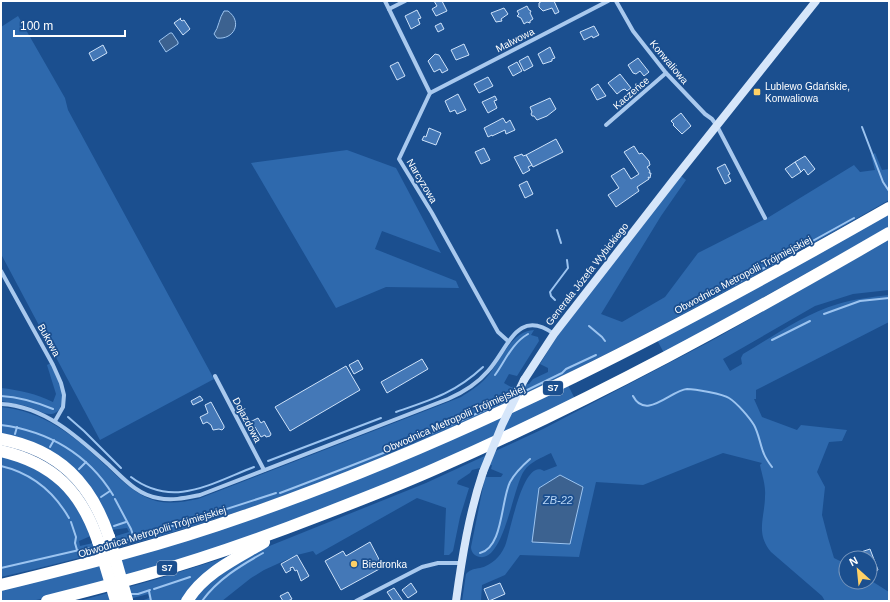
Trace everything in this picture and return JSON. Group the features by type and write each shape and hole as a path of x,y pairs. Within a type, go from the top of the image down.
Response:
{"highway":[{"name":"Obwodnica Metropolii Trójmiejskiej","path":"1,585 133,552 222,524 305,495 439,441 520,404 740,292 889,208"},
{"name":"S7","path":"47,601 143,576 284,530 436,469 577,403 666,357 889,233"},
{"path":"1,439 42,451 65,467 84,486 96,504 104,520 104,539"},
{"path":"1,451 18,454 35,462 48,469 71,488 104,539 124,601"},
{"path":"187,601 192,593 220,567 284,530"}],"main road":[{"name":"Generała Józefa Wybickiego","path":"456,601 461,563 477,489 502,425 524,380 554,334 675,178 816,1"}],"street":[{"path":"385,1 430,93"},
{"path":"389,9 405,1"},
{"name":"Malwowa","path":"430,93 608,1"},
{"name":"Konwaliowa","path":"616,1 633,31 666,73 705,114 712,119 717,126 765,218"},
{"name":"Kaczeńce","path":"606,125 666,73"},
{"name":"Narcyzowa","path":"430,93 399,159 432,213 498,332 508,341"},
{"name":"Bukowa","path":"1,270 53,365 61,383 64,395 63,407 55,421"},
{"path":"1,404 31,410 55,421 81,440 130,485 145,494 157,498 177,500 200,495 448,399 467,390 476,384 488,372 508,341 524,326 535,324 554,334"},
{"name":"Dojazdowa","path":"215,376 264,470"},
{"path":"356,601 422,567 438,563 461,563"}],"shaded area":[{"path":"18,16 65,98 68,110 214,379 100,440 1,254 1,27"},
{"path":"347,150 396,168 441,253 382,231 375,249 456,281 459,288 386,287 336,308 251,163"},
{"path":"875,153 882,170 889,169 889,200 818,241 673,319 526,393 452,428 376,460 300,490 226,516 76,559 1,577 1,455 14,457 62,485 93,535 79,541 80,546 93,543 96,552 118,546 116,536 129,532 127,528 111,530 82,479 1,435 1,407 16,409 31,414 57,426 82,444 128,486 141,495 162,502 183,502 198,499 461,397 483,381 512,342 518,336 526,332 534,330 531,335 538,337 539,341 517,376 509,374 504,383 511,387 529,384 533,379 548,372 548,368 540,364 562,328 681,176 686,180 661,216 601,314 622,322 665,297 698,253 769,217 854,165 860,172 875,170 871,155"},
{"path":"889,213 889,227 664,353 657,340"},
{"path":"889,240 889,290 853,294 815,306 723,359 730,371 742,364 741,358 743,354 789,326 825,308 863,298 889,295 889,322 756,390 756,399 754,399 762,417 797,430 801,425 847,430 842,441 829,442 817,472 825,487 822,515 834,558 838,560 838,590 878,590 878,585 889,592 889,601 825,601 822,596 771,552 766,545 762,531 765,492 760,465 762,463 723,453 643,485 596,482 579,557 520,555 505,575 482,585 481,601 462,601 466,574 471,570 484,567 492,563 503,550 518,499 530,475 536,470 544,471 557,466 551,453 533,463 524,471 520,479 502,536 495,548 488,555 480,557 476,556 472,552 471,547 485,477 501,477 503,474 491,469 492,465 472,470 458,481 457,484 469,488 460,517 453,551 449,555 444,555 446,508 417,498 316,555 313,551 297,555 264,570 251,578 222,601 192,601 217,575 257,551 426,483 543,429 711,341"},
{"path":"51,363 62,391 62,402 57,412 47,414 26,406 1,401 1,388 28,393 53,402 56,394 47,365"},
{"path":"568,385 575,399 427,469 236,542 82,589 32,601 1,601 1,590 155,550"},
{"path":"227,557 183,601 141,601 149,598 148,594 122,601 79,601 154,580"}],"water":[{"path":"224,11 228,11 233,15 236,25 232,33 228,36 217,38 214,34"},
{"path":"172,33 178,44 166,52 159,41"},
{"name":"ZB-22","path":"560,475 583,487 570,544 532,542 539,488"}],"building":[{"path":"434,1 442,1 447,11 436,16 432,9 437,6"},
{"path":"542,1 554,1 559,12 555,14 552,8 543,11 539,7 539,3"},
{"path":"527,6 531,11 530,13 533,19 530,23 527,22 524,24 521,18 517,16 519,14 517,11"},
{"path":"504,8 508,14 501,19 502,21 496,22 491,13"},
{"path":"417,10 421,18 418,19 420,24 411,29 405,16"},
{"path":"181,18 180,19 182,21 184,20 190,29 183,35 174,23"},
{"path":"441,23 444,29 438,32 435,26"},
{"path":"594,26 599,35 593,38 592,36 584,40 580,32"},
{"path":"464,44 469,55 456,60 451,50"},
{"path":"103,45 107,53 93,61 89,53"},
{"path":"550,47 555,58 552,59 552,61 543,64 538,54"},
{"path":"435,54 439,55 448,70 442,73 440,69 434,72 428,61"},
{"path":"528,56 533,66 524,71 519,61"},
{"path":"638,58 649,72 644,76 640,71 636,74 633,73 628,65"},
{"path":"398,62 405,76 397,80 390,66"},
{"path":"517,62 522,71 513,76 508,67"},
{"path":"620,74 631,88 627,91 625,89 622,90 617,94 608,83"},
{"path":"488,77 493,86 479,93 474,84"},
{"path":"598,84 606,96 597,100 591,89"},
{"path":"458,94 466,110 457,114 455,110 450,112 445,101"},
{"path":"495,96 497,100 494,101 497,108 488,113 482,102"},
{"path":"550,98 556,109 547,116 537,120 534,116 532,116 530,107"},
{"path":"681,113 691,126 682,134 671,121"},
{"path":"503,118 506,123 510,120 515,130 506,134 505,130 488,137 484,128"},
{"path":"429,128 441,133 436,145 422,140 424,136 426,137"},
{"path":"556,139 563,152 533,167 526,155"},
{"path":"634,146 639,154 642,153 649,161 650,165 647,167 650,171 649,173 651,173 650,178 648,177 649,179 637,187 639,191 616,207 608,195 619,188 611,176 624,168 631,179 639,174 624,152"},
{"path":"484,148 490,160 481,164 475,152"},
{"path":"522,154 523,156 526,155 532,165 528,167 530,170 523,174 514,157"},
{"path":"805,156 815,169 808,175 804,169 801,172 795,162"},
{"path":"795,162 801,172 792,178 785,169"},
{"path":"725,164 730,174 728,175 731,181 725,184 717,168"},
{"path":"527,181 533,194 525,198 519,185"},
{"path":"422,359 428,369 387,393 381,382"},
{"path":"358,360 363,369 354,374 349,365"},
{"path":"346,366 360,390 290,431 275,407"},
{"path":"200,396 203,400 193,405 191,401"},
{"path":"211,402 224,426 222,430 213,430 211,425 207,422 203,424 200,417 208,413 205,405"},
{"path":"258,418 261,423 264,421 271,434 270,436 266,437 265,435 261,437 255,427 253,428 250,422"},
{"name":"Biedronka","path":"370,542 383,567 341,590 325,561 343,551 346,556"},
{"path":"297,555 309,576 301,581 297,570 295,571 293,567 286,573 281,564"},
{"path":"411,583 417,592 408,598 402,590"},
{"path":"500,583 505,594 489,601 484,589"},
{"path":"394,588 403,601 393,601 387,592"},
{"path":"288,592 292,599 283,601 280,596"}],"waterway":[{"path":"862,127 883,182 889,191"},
{"path":"735,284 854,218"},
{"path":"557,230 561,243"},
{"path":"555,300 551,296 550,292 568,268 567,260"},
{"path":"824,314 860,301 889,298"},
{"path":"772,340 810,321"},
{"path":"589,326 605,341"},
{"path":"495,375 513,347 528,334"},
{"path":"521,393 596,355"},
{"path":"396,412 452,390 473,376 483,367"},
{"path":"633,396 638,403 645,406 652,405 687,389 709,392 729,398 743,410 754,425 761,447 772,467"},
{"path":"1,396 27,400 53,409"},
{"path":"280,493 427,435 513,397"},
{"path":"68,417 121,468"},
{"path":"268,461 381,418"},
{"path":"1,425 35,433 65,447 79,456 92,468 103,480 113,495"},
{"path":"15,434 17,427"},
{"path":"50,447 54,440"},
{"path":"480,553 488,549 497,533 510,482 530,459"},
{"path":"79,469 86,462"},
{"path":"1,466 22,473 41,485 56,500 69,518"},
{"path":"131,477 147,486 162,491 177,492 208,486 254,467"},
{"path":"101,497 110,491"},
{"path":"139,536 205,516 208,513 211,514 276,493"},
{"path":"115,499 131,529 134,538"},
{"path":"71,522 76,537 75,543 77,550"},
{"path":"114,526 126,522"},
{"path":"115,543 134,538"},
{"path":"1,568 88,548 95,548"},
{"path":"202,601 222,580 238,568 263,553"},
{"path":"154,589 190,577"},
{"path":"130,594 138,594 150,590"},
{"path":"149,591 151,601"}],"place":[{"name":"Lublewo Gdańskie, Konwaliowa","path":"757,92"},
{"name":"Biedronka","path":"354,564"}]}
